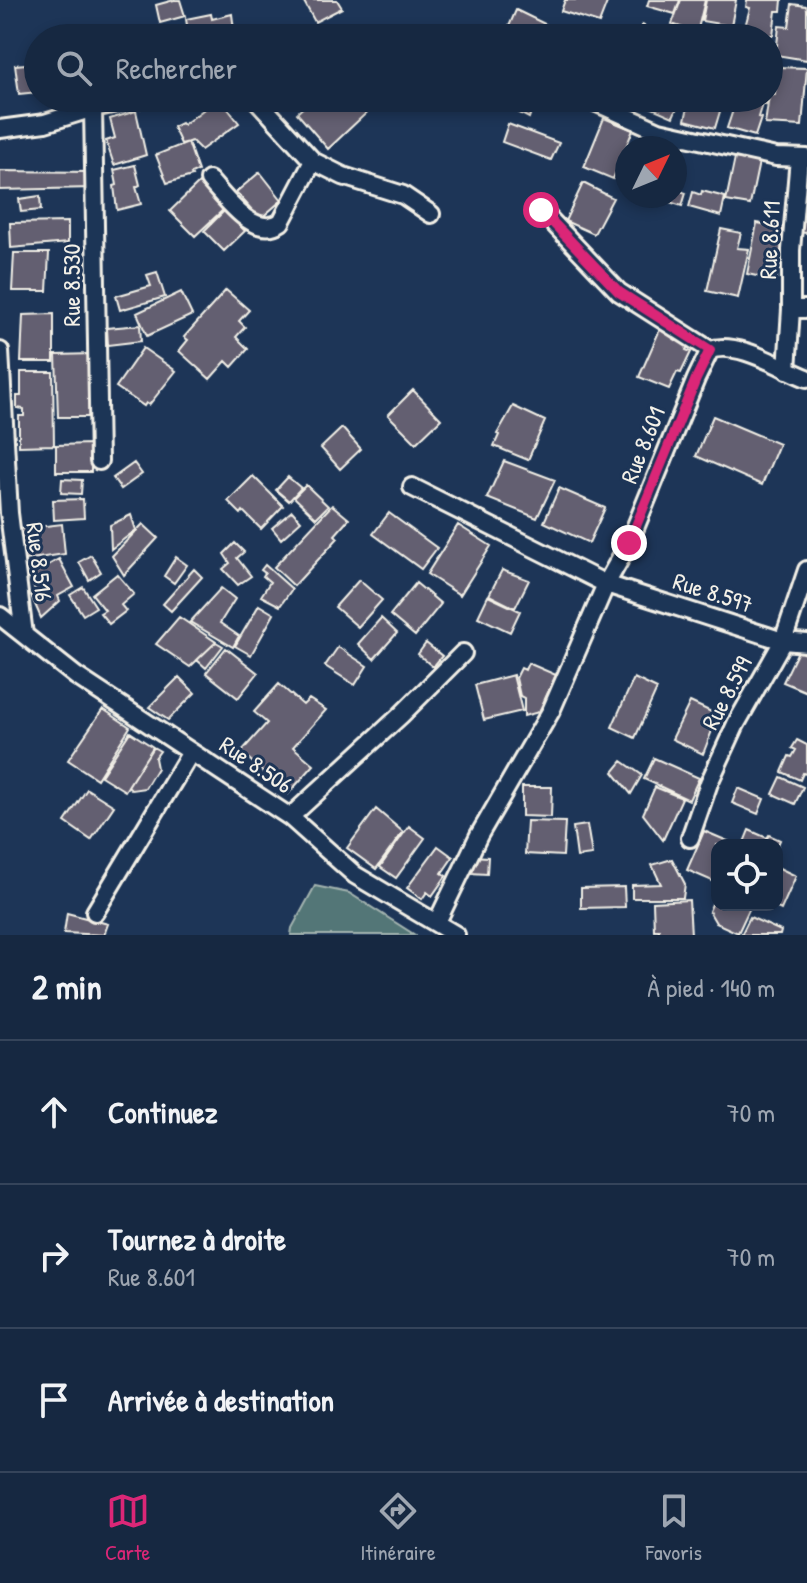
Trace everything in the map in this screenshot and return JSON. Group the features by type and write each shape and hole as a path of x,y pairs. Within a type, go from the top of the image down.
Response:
{"street":[{"path":"0,129 45,123 80,112"},
{"name":"Rue 8.530","path":"93,112 99,461"},
{"path":"268,112 313,161 343,176 403,195 431,214"},
{"path":"617,112 659,131 776,157 803,158"},
{"name":"Rue 8.611","path":"787,370 799,309 791,250 803,158"},
{"path":"209,180 243,216 264,228 273,227 281,222 313,161"},
{"path":"541,210 619,292 710,350 720,346 737,350 807,378"},
{"name":"Rue 8.601","path":"437,922 479,835 551,711 606,584 629,543 710,350"},
{"name":"Rue 8.516","path":"0,351 9,513 24,635"},
{"path":"412,487 606,584"},
{"name":"Rue 8.599","path":"690,838 709,783 736,724 783,641 807,570"},
{"name":"Rue 8.597","path":"606,584 783,641 807,643"},
{"name":"Rue 8.506","path":"0,616 76,676 290,817 463,653"},
{"path":"95,912 191,752"},
{"path":"290,817 355,875 456,935"}],"green space":[{"path":"315,886 349,893 415,935 291,935"}],"building":[{"path":"180,0 185,16 160,23 156,5"},
{"path":"303,0 337,0 342,8 315,22"},
{"path":"565,0 608,0 599,23 561,11"},
{"path":"649,0 680,0 675,14 647,6"},
{"path":"681,0 705,0 699,24 672,24"},
{"path":"706,0 736,0 731,24 702,21"},
{"path":"747,0 782,0 774,24 746,24 750,8 746,7"},
{"path":"792,4 806,6 807,60 783,56 783,26 789,27"},
{"path":"516,10 545,24 510,24"},
{"path":"211,14 212,19 232,14 233,24 187,24 186,19"},
{"path":"24,64 24,93 19,94 15,65"},
{"path":"783,67 807,68 802,126 765,124 767,112 783,112"},
{"path":"136,112 146,155 114,165 106,141 115,138 110,119"},
{"path":"200,112 230,112 239,123 201,150 192,141 181,144 173,127 183,125"},
{"path":"298,112 367,112 328,149"},
{"path":"518,112 531,112 529,118"},
{"path":"687,112 720,112 715,128 685,120"},
{"path":"732,112 760,112 758,117 761,118 755,136 727,128"},
{"path":"604,118 633,130 631,136 615,136 613,179 584,167"},
{"path":"508,124 559,143 551,160 502,142"},
{"path":"188,142 198,171 192,176 167,183 156,155"},
{"path":"735,158 759,162 750,205 726,201"},
{"path":"805,164 807,233 795,232"},
{"path":"135,165 141,204 117,210 114,170"},
{"path":"0,171 93,172 93,188 0,190"},
{"path":"260,172 282,200 260,219 236,192"},
{"path":"199,183 224,209 195,236 170,211"},
{"path":"583,183 613,198 594,234 565,221"},
{"path":"702,191 725,197 721,216 689,207 693,192 701,195"},
{"path":"40,196 41,210 21,212 19,199"},
{"path":"225,210 245,231 224,251 204,231"},
{"path":"68,222 68,243 11,248 10,223"},
{"path":"757,223 787,228 776,280 747,274"},
{"path":"721,229 741,233 737,248 749,249 738,298 707,291"},
{"path":"14,253 49,253 47,291 12,291"},
{"path":"157,272 165,297 120,310 116,296 151,286 147,275"},
{"path":"226,290 249,310 239,321 245,327 236,337 248,349 232,367 226,361 210,379 179,351 188,340 184,337"},
{"path":"181,292 192,315 147,336 137,313"},
{"path":"54,314 54,362 21,362 23,315"},
{"path":"140,325 141,341 108,345 107,328"},
{"path":"661,327 691,339 686,350 691,352 669,389 639,377"},
{"path":"143,348 176,371 149,405 146,403 144,406 116,387"},
{"path":"93,354 89,417 58,417 56,355"},
{"path":"21,372 53,372 54,445 19,446 19,416 24,416 24,409 17,408 17,396 21,396"},
{"path":"413,390 441,419 416,443 388,415"},
{"path":"513,406 545,421 528,460 494,446 497,434"},
{"path":"713,416 779,444 762,485 696,456"},
{"path":"342,428 361,449 340,469 321,448"},
{"path":"91,444 91,472 56,472 56,445"},
{"path":"504,461 555,480 537,518 487,498"},
{"path":"134,463 142,474 121,489 113,478"},
{"path":"253,476 283,506 261,529 228,501"},
{"path":"288,477 301,488 289,501 276,490"},
{"path":"62,479 82,480 81,494 61,493"},
{"path":"306,485 328,506 316,518 294,497"},
{"path":"559,488 605,508 589,543 544,522"},
{"path":"83,499 84,518 54,520 53,500"},
{"path":"332,505 349,519 335,535 338,538 294,586 274,567"},
{"path":"292,511 301,521 281,539 272,528"},
{"path":"389,513 437,548 421,569 373,534"},
{"path":"131,515 136,530 111,549 110,525"},
{"path":"62,524 65,554 24,560 20,529"},
{"path":"143,524 158,538 124,575 112,556"},
{"path":"458,525 491,546 460,595 427,574"},
{"path":"235,543 244,552 237,558 251,576 238,585 223,569 230,563 224,554"},
{"path":"91,555 101,572 89,580 79,562"},
{"path":"176,557 187,565 174,583 164,576"},
{"path":"59,559 74,587 58,596 60,601 41,618 31,595 36,591 28,577"},
{"path":"265,565 292,589 280,606 261,596 270,582 261,570"},
{"path":"194,569 202,577 171,611 163,604"},
{"path":"502,570 529,580 515,608 489,595"},
{"path":"117,574 134,594 121,605 126,611 109,624 100,613 105,610 92,594"},
{"path":"359,580 382,600 358,627 335,607"},
{"path":"416,583 441,604 415,636 390,615"},
{"path":"83,587 96,607 83,615 70,595"},
{"path":"221,588 235,599 220,623 239,636 233,647 190,622"},
{"path":"488,596 520,611 510,632 478,617"},
{"path":"259,605 274,614 251,655 235,646"},
{"path":"179,617 216,642 190,667 156,644"},
{"path":"381,618 397,633 374,659 358,644"},
{"path":"216,642 223,646 206,668 197,660"},
{"path":"426,643 442,656 433,667 418,654"},
{"path":"338,647 367,666 355,685 325,666"},
{"path":"226,648 258,673 238,698 206,673"},
{"path":"798,651 807,655 807,692 783,682"},
{"path":"528,663 556,675 539,712 524,716 524,698 520,696 516,678"},
{"path":"513,675 522,711 484,720 475,685"},
{"path":"179,677 195,693 168,720 149,707"},
{"path":"634,678 657,689 635,738 612,727"},
{"path":"279,684 303,705 309,699 326,710 293,747 314,765 288,794 241,752 267,723 254,712"},
{"path":"690,702 718,715 703,754 672,739"},
{"path":"103,709 130,727 97,779 68,760"},
{"path":"130,732 153,747 125,791 101,776"},
{"path":"797,740 807,745 807,771 800,780 782,772 789,756 792,757 796,750 792,748"},
{"path":"153,747 160,751 155,758 157,768 145,788 132,790 128,786"},
{"path":"654,758 699,778 689,800 644,779"},
{"path":"622,761 642,775 631,794 613,772"},
{"path":"781,777 803,787 795,804 773,794"},
{"path":"522,787 552,787 551,817 522,816"},
{"path":"655,787 682,798 663,840 643,814"},
{"path":"738,788 764,799 758,814 732,803"},
{"path":"87,789 114,806 91,840 65,822"},
{"path":"376,809 403,832 376,869 347,848"},
{"path":"527,821 565,822 563,856 525,854"},
{"path":"587,825 592,855 577,857 573,827"},
{"path":"409,826 425,838 396,878 380,867"},
{"path":"749,830 778,839 745,839"},
{"path":"704,831 723,839 711,839 711,880 687,870"},
{"path":"438,846 453,857 442,873 446,876 432,896 427,892 422,899 407,888"},
{"path":"471,856 488,857 487,874 470,873"},
{"path":"672,859 685,884 683,898 632,898 632,885 661,884 652,865"},
{"path":"783,870 796,876 783,905"},
{"path":"624,887 625,907 581,908 581,888"},
{"path":"689,900 691,935 659,935 659,930 654,930 653,902"},
{"path":"711,906 711,911 748,911 738,933 716,923 709,911"},
{"path":"67,913 108,924 104,935 64,933"},
{"path":"750,917 781,931 780,935 741,935"}],"route":[{"path":"541,210 619,292 710,350 629,543"}]}
